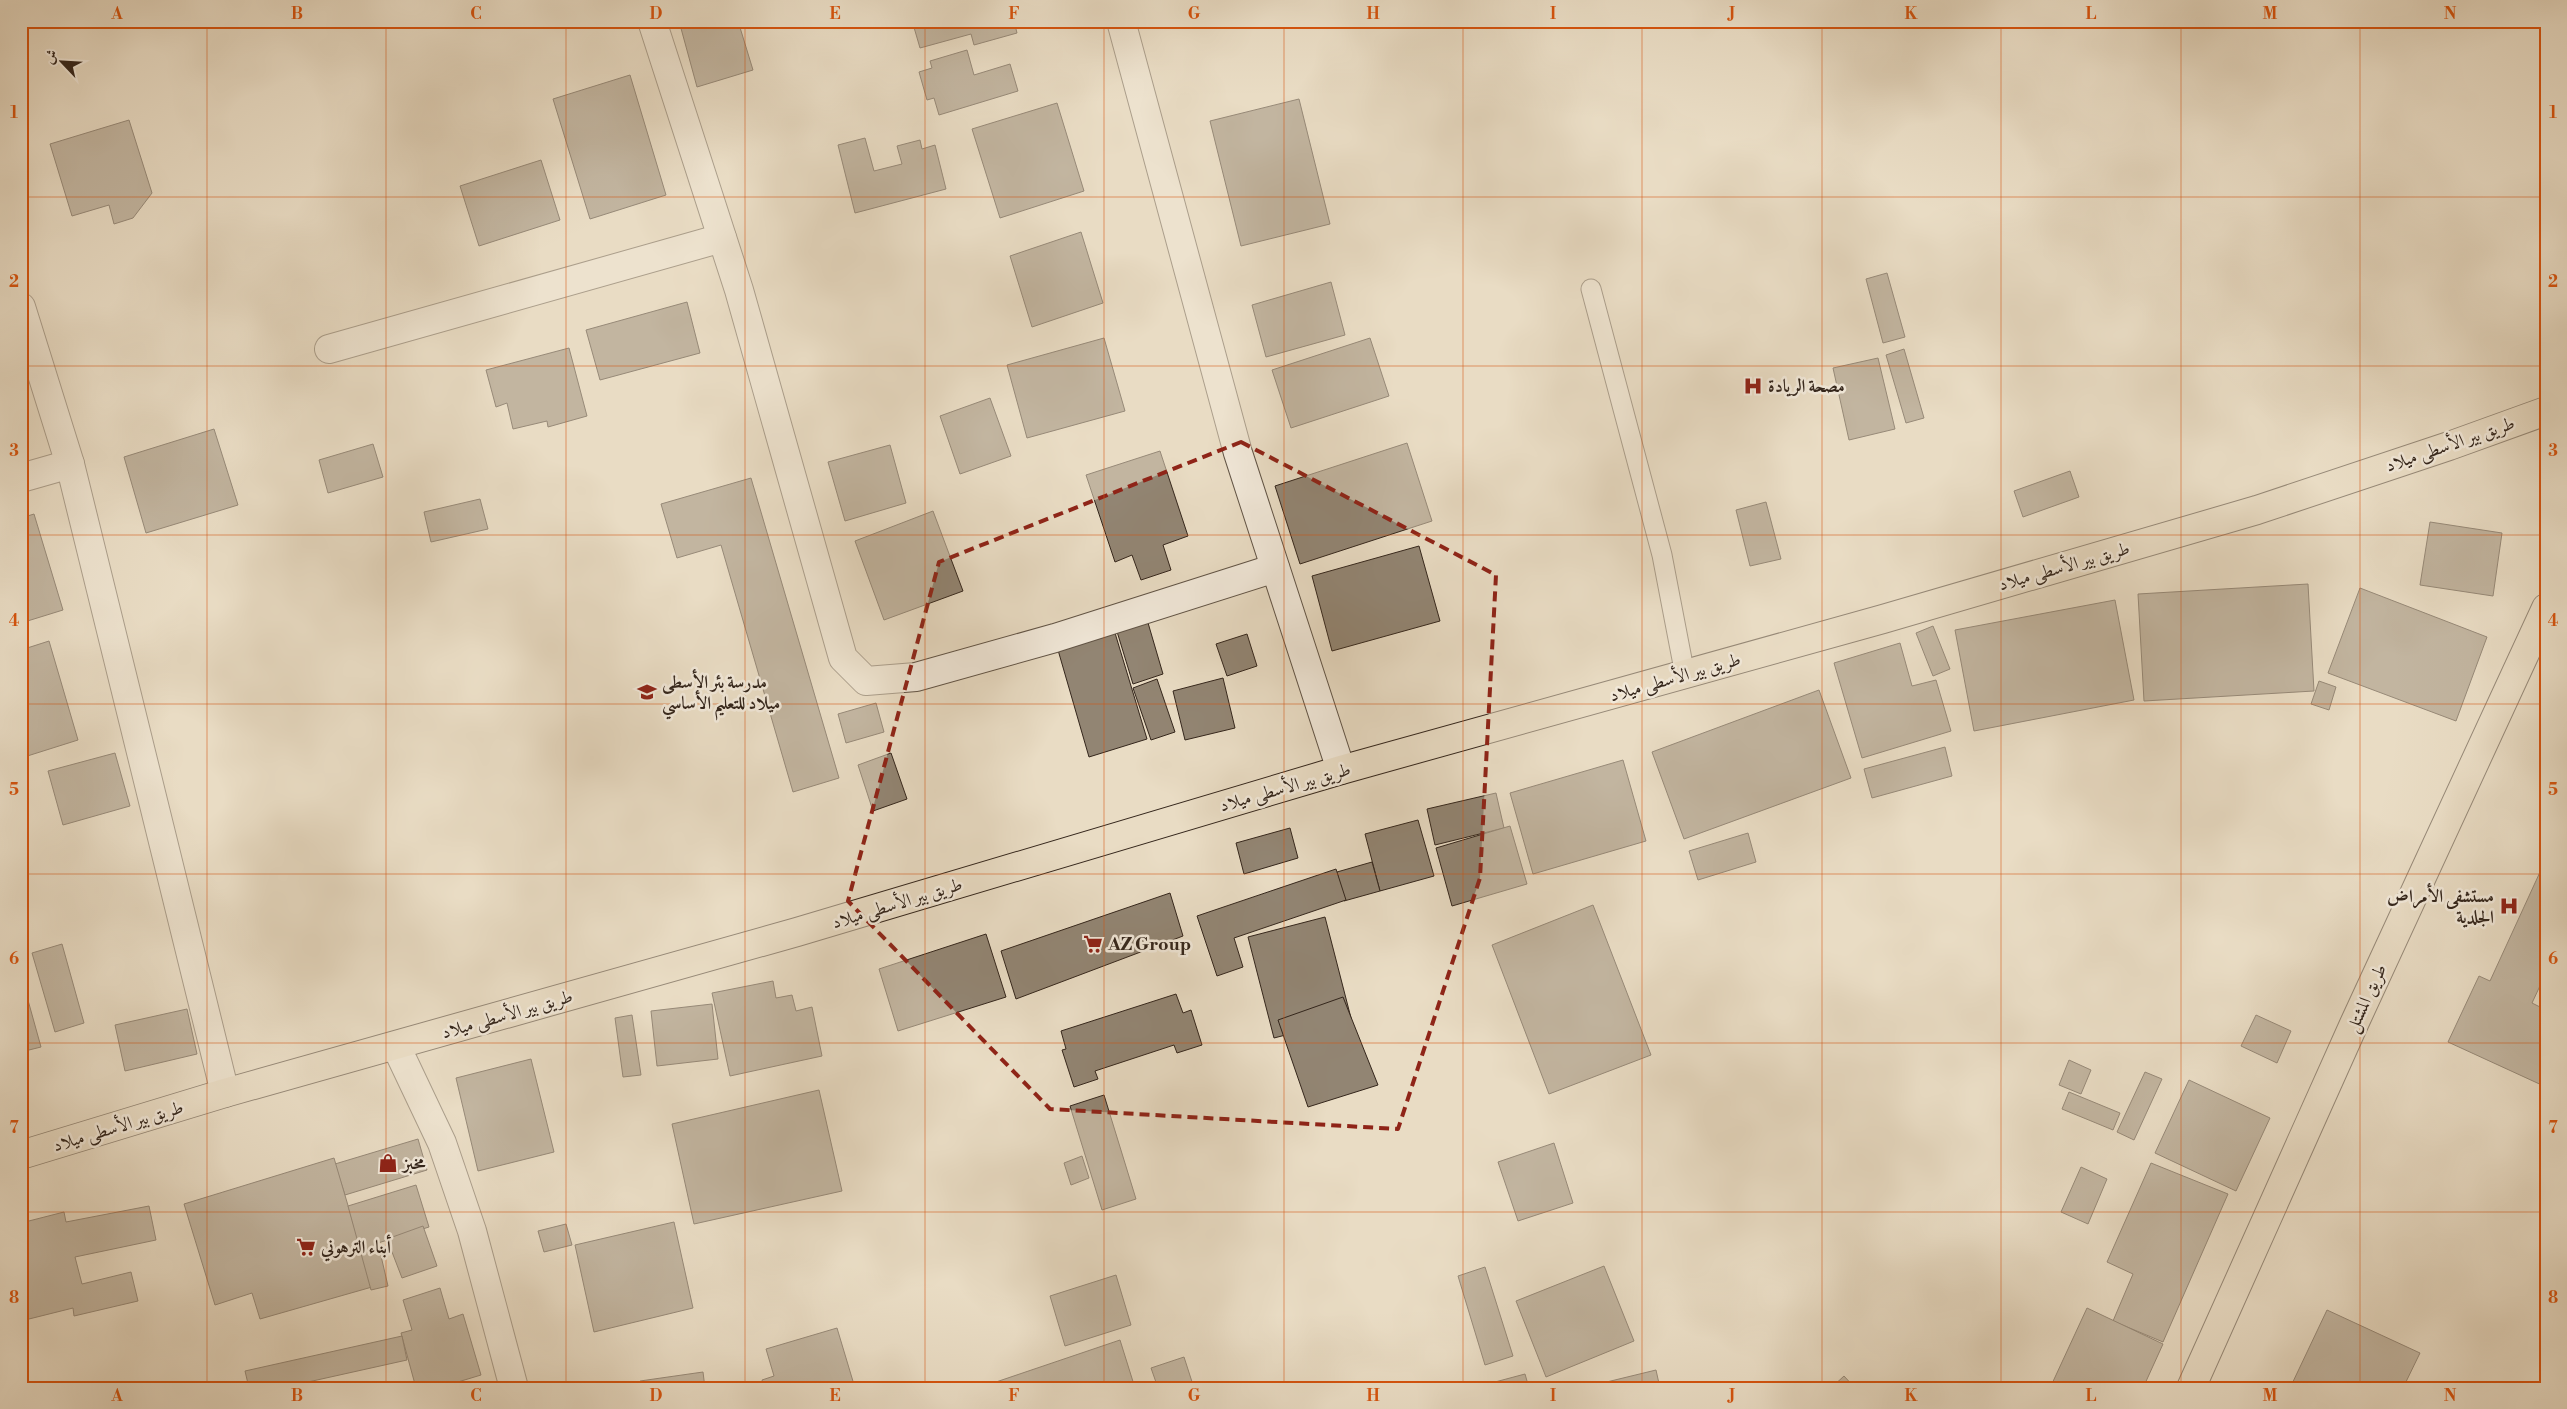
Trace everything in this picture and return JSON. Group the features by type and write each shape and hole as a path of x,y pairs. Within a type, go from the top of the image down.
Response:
{"main road":[{"name":"طريق بير الأسطى ميلاد","path":"21,1156 225,1093 807,930 1341,770 1685,675 2257,510 2449,446 2546,411"},
{"name":"طريق المشتل","path":"2191,1388 2354,1024 2545,606"}],"street":[{"path":"652,21 722,238 843,658 866,681 916,677 1055,638 1275,568"},
{"path":"1121,21 1238,453 1341,770"},
{"path":"329,349 722,238"},
{"path":"21,307 70,464 225,1093"},
{"path":"21,478 70,464"},
{"path":"396,1046 442,1143 472,1231 514,1388"}],"lane":[{"path":"1591,288 1662,555 1685,675"}],"highlighted area":[{"path":"1241,442 1496,575 1480,878 1398,1129 1050,1109 848,901 939,562"}],"building":[{"path":"679,21 738,21 753,70 697,87"},
{"path":"920,21 1014,21 1017,33 974,45 971,34 920,48 913,24"},
{"path":"967,50 974,75 1010,64 1018,91 939,115 934,98 927,100 919,72 932,68 930,61"},
{"path":"630,75 666,195 590,219 553,99"},
{"path":"1299,99 1330,224 1241,246 1210,121"},
{"path":"1057,103 1084,191 1000,218 972,129"},
{"path":"129,120 152,193 133,218 114,224 109,205 72,216 50,144"},
{"path":"865,138 874,171 902,164 897,146 920,140 922,149 935,145 946,189 855,213 838,145"},
{"path":"541,160 560,220 479,246 460,186"},
{"path":"1081,232 1103,303 1032,327 1010,256"},
{"path":"1887,273 1905,337 1883,343 1866,279"},
{"path":"1331,282 1345,335 1266,357 1252,305"},
{"path":"687,302 700,353 600,380 586,330"},
{"path":"1104,338 1125,411 1027,438 1007,365"},
{"path":"1370,338 1389,396 1291,428 1272,370"},
{"path":"569,348 587,416 548,427 547,421 513,429 507,403 496,407 486,370"},
{"path":"1904,349 1924,418 1906,423 1886,355"},
{"path":"1878,358 1895,429 1849,440 1833,368"},
{"path":"990,398 1011,456 960,474 940,416"},
{"path":"214,429 238,505 146,533 124,457"},
{"path":"1407,443 1432,521 1300,564 1275,486"},
{"path":"373,444 383,477 328,493 319,460"},
{"path":"890,445 906,503 845,521 828,462"},
{"path":"1160,451 1188,536 1163,545 1171,570 1141,580 1132,555 1115,562 1086,475"},
{"path":"2070,471 2079,497 2023,517 2014,491"},
{"path":"751,478 839,778 793,792 721,545 677,558 661,504"},
{"path":"480,499 488,529 431,542 424,512"},
{"path":"1766,502 1781,559 1750,566 1736,510"},
{"path":"933,511 963,591 884,620 855,541"},
{"path":"34,514 63,610 21,623 21,518"},
{"path":"2430,522 2502,533 2493,596 2420,585"},
{"path":"1419,546 1440,621 1332,651 1312,576"},
{"path":"2308,584 2314,691 2144,701 2138,594"},
{"path":"2360,588 2487,637 2456,721 2328,673"},
{"path":"2115,600 2134,700 1974,731 1955,630"},
{"path":"1146,616 1163,674 1133,684 1115,625"},
{"path":"1933,626 1950,669 1933,676 1916,633"},
{"path":"1115,633 1147,739 1089,757 1058,650"},
{"path":"1247,634 1257,666 1227,676 1216,644"},
{"path":"49,641 78,740 21,758 21,650"},
{"path":"1900,643 1912,686 1936,680 1951,731 1862,758 1834,663"},
{"path":"1223,678 1235,728 1185,740 1173,691"},
{"path":"1157,679 1175,732 1151,740 1133,688"},
{"path":"2319,681 2336,687 2329,710 2311,704"},
{"path":"1819,690 1851,778 1684,839 1652,752"},
{"path":"876,703 884,732 846,743 838,714"},
{"path":"1945,747 1952,776 1872,798 1864,769"},
{"path":"115,753 130,806 63,825 48,771"},
{"path":"891,753 907,799 873,811 858,765"},
{"path":"1623,760 1646,841 1533,874 1510,793"},
{"path":"1496,793 1504,828 1435,845 1427,809"},
{"path":"1418,820 1434,876 1380,891 1365,834"},
{"path":"1510,826 1527,884 1452,906 1436,848"},
{"path":"1290,828 1298,858 1244,874 1236,843"},
{"path":"1748,833 1756,862 1698,880 1689,851"},
{"path":"2546,859 2546,973 2532,1003 2546,1010 2546,1087 2448,1042 2479,976 2490,981"},
{"path":"1372,862 1380,891 1344,901 1337,872"},
{"path":"1336,869 1346,900 1234,938 1243,967 1217,976 1197,916"},
{"name":"AZ Group","path":"1170,893 1183,936 1016,999 1001,951"},
{"path":"1593,905 1651,1055 1549,1094 1492,945"},
{"path":"1325,917 1351,1018 1274,1038 1248,937"},
{"path":"986,934 1006,997 898,1031 879,969"},
{"path":"62,944 84,1023 55,1032 32,953"},
{"path":"21,975 41,1047 21,1052"},
{"path":"773,981 776,998 792,995 796,1011 812,1007 822,1056 730,1076 712,993"},
{"path":"1176,994 1183,1013 1191,1010 1202,1045 1177,1053 1174,1045 1095,1071 1098,1079 1074,1087 1062,1050 1066,1049 1061,1031"},
{"path":"1343,997 1378,1085 1308,1107 1278,1020"},
{"path":"712,1004 718,1059 657,1066 651,1011"},
{"path":"187,1009 197,1054 125,1071 115,1025"},
{"path":"632,1015 641,1075 623,1077 615,1018"},
{"path":"2256,1015 2291,1031 2277,1063 2241,1046"},
{"path":"531,1059 554,1152 478,1171 456,1078"},
{"path":"2069,1060 2091,1070 2081,1094 2059,1085"},
{"path":"2145,1072 2162,1079 2134,1140 2117,1132"},
{"path":"2189,1080 2270,1118 2236,1191 2155,1153"},
{"path":"819,1090 842,1191 694,1224 672,1124"},
{"path":"2069,1092 2120,1113 2113,1130 2062,1109"},
{"path":"1104,1095 1136,1199 1102,1210 1070,1106"},
{"path":"418,1139 427,1170 345,1195 335,1164"},
{"path":"1554,1143 1573,1203 1518,1221 1498,1162"},
{"path":"1082,1156 1089,1178 1071,1185 1064,1163"},
{"path":"334,1158 372,1287 260,1319 252,1293 215,1305 184,1204"},
{"path":"2151,1163 2228,1194 2163,1342 2113,1321 2133,1274 2107,1262"},
{"path":"2081,1167 2107,1179 2088,1224 2061,1212"},
{"path":"416,1185 429,1227 378,1243 388,1286 371,1290 348,1206"},
{"path":"149,1206 156,1240 75,1257 82,1284 131,1272 138,1301 74,1316 73,1308 21,1321 21,1223 64,1212 66,1222"},
{"path":"674,1222 693,1308 594,1332 575,1245"},
{"path":"566,1224 572,1245 544,1252 538,1231"},
{"path":"423,1226 437,1266 402,1278 387,1239"},
{"path":"1604,1266 1634,1341 1546,1377 1516,1301"},
{"path":"1485,1267 1513,1356 1485,1365 1458,1276"},
{"path":"1116,1275 1131,1325 1065,1346 1050,1296"},
{"path":"440,1288 449,1319 463,1314 481,1375 438,1388 416,1388 401,1333 412,1330 403,1300"},
{"path":"2087,1308 2163,1344 2143,1388 2050,1388"},
{"path":"2327,1310 2420,1353 2403,1388 2369,1388 2359,1383 2357,1388 2290,1388"},
{"path":"837,1328 855,1388 764,1388 762,1380 774,1376 766,1349"},
{"path":"402,1336 407,1360 281,1388 249,1388 245,1371"},
{"path":"1120,1340 1135,1388 998,1388 996,1382"},
{"path":"1184,1357 1194,1388 1158,1388 1151,1368"},
{"path":"1656,1370 1660,1388 1582,1388"},
{"path":"703,1372 705,1388 641,1388 640,1381"},
{"path":"1525,1374 1529,1388 1496,1388 1495,1382"},
{"path":"1844,1376 1855,1388 1831,1388"}],"place":[{"name":"مصحة الريادة","path":"1753,386"},
{"name":"مدرسة بئر الأسطى ميلاد للتعليم الأساسي","path":"647,692"},
{"name":"مستشفى الأمراض الجلدية","path":"2509,906"},
{"name":"AZ Group","path":"1093,944"},
{"name":"مخبز","path":"388,1163"},
{"name":"أبناء الترهوني","path":"306,1247"}]}
